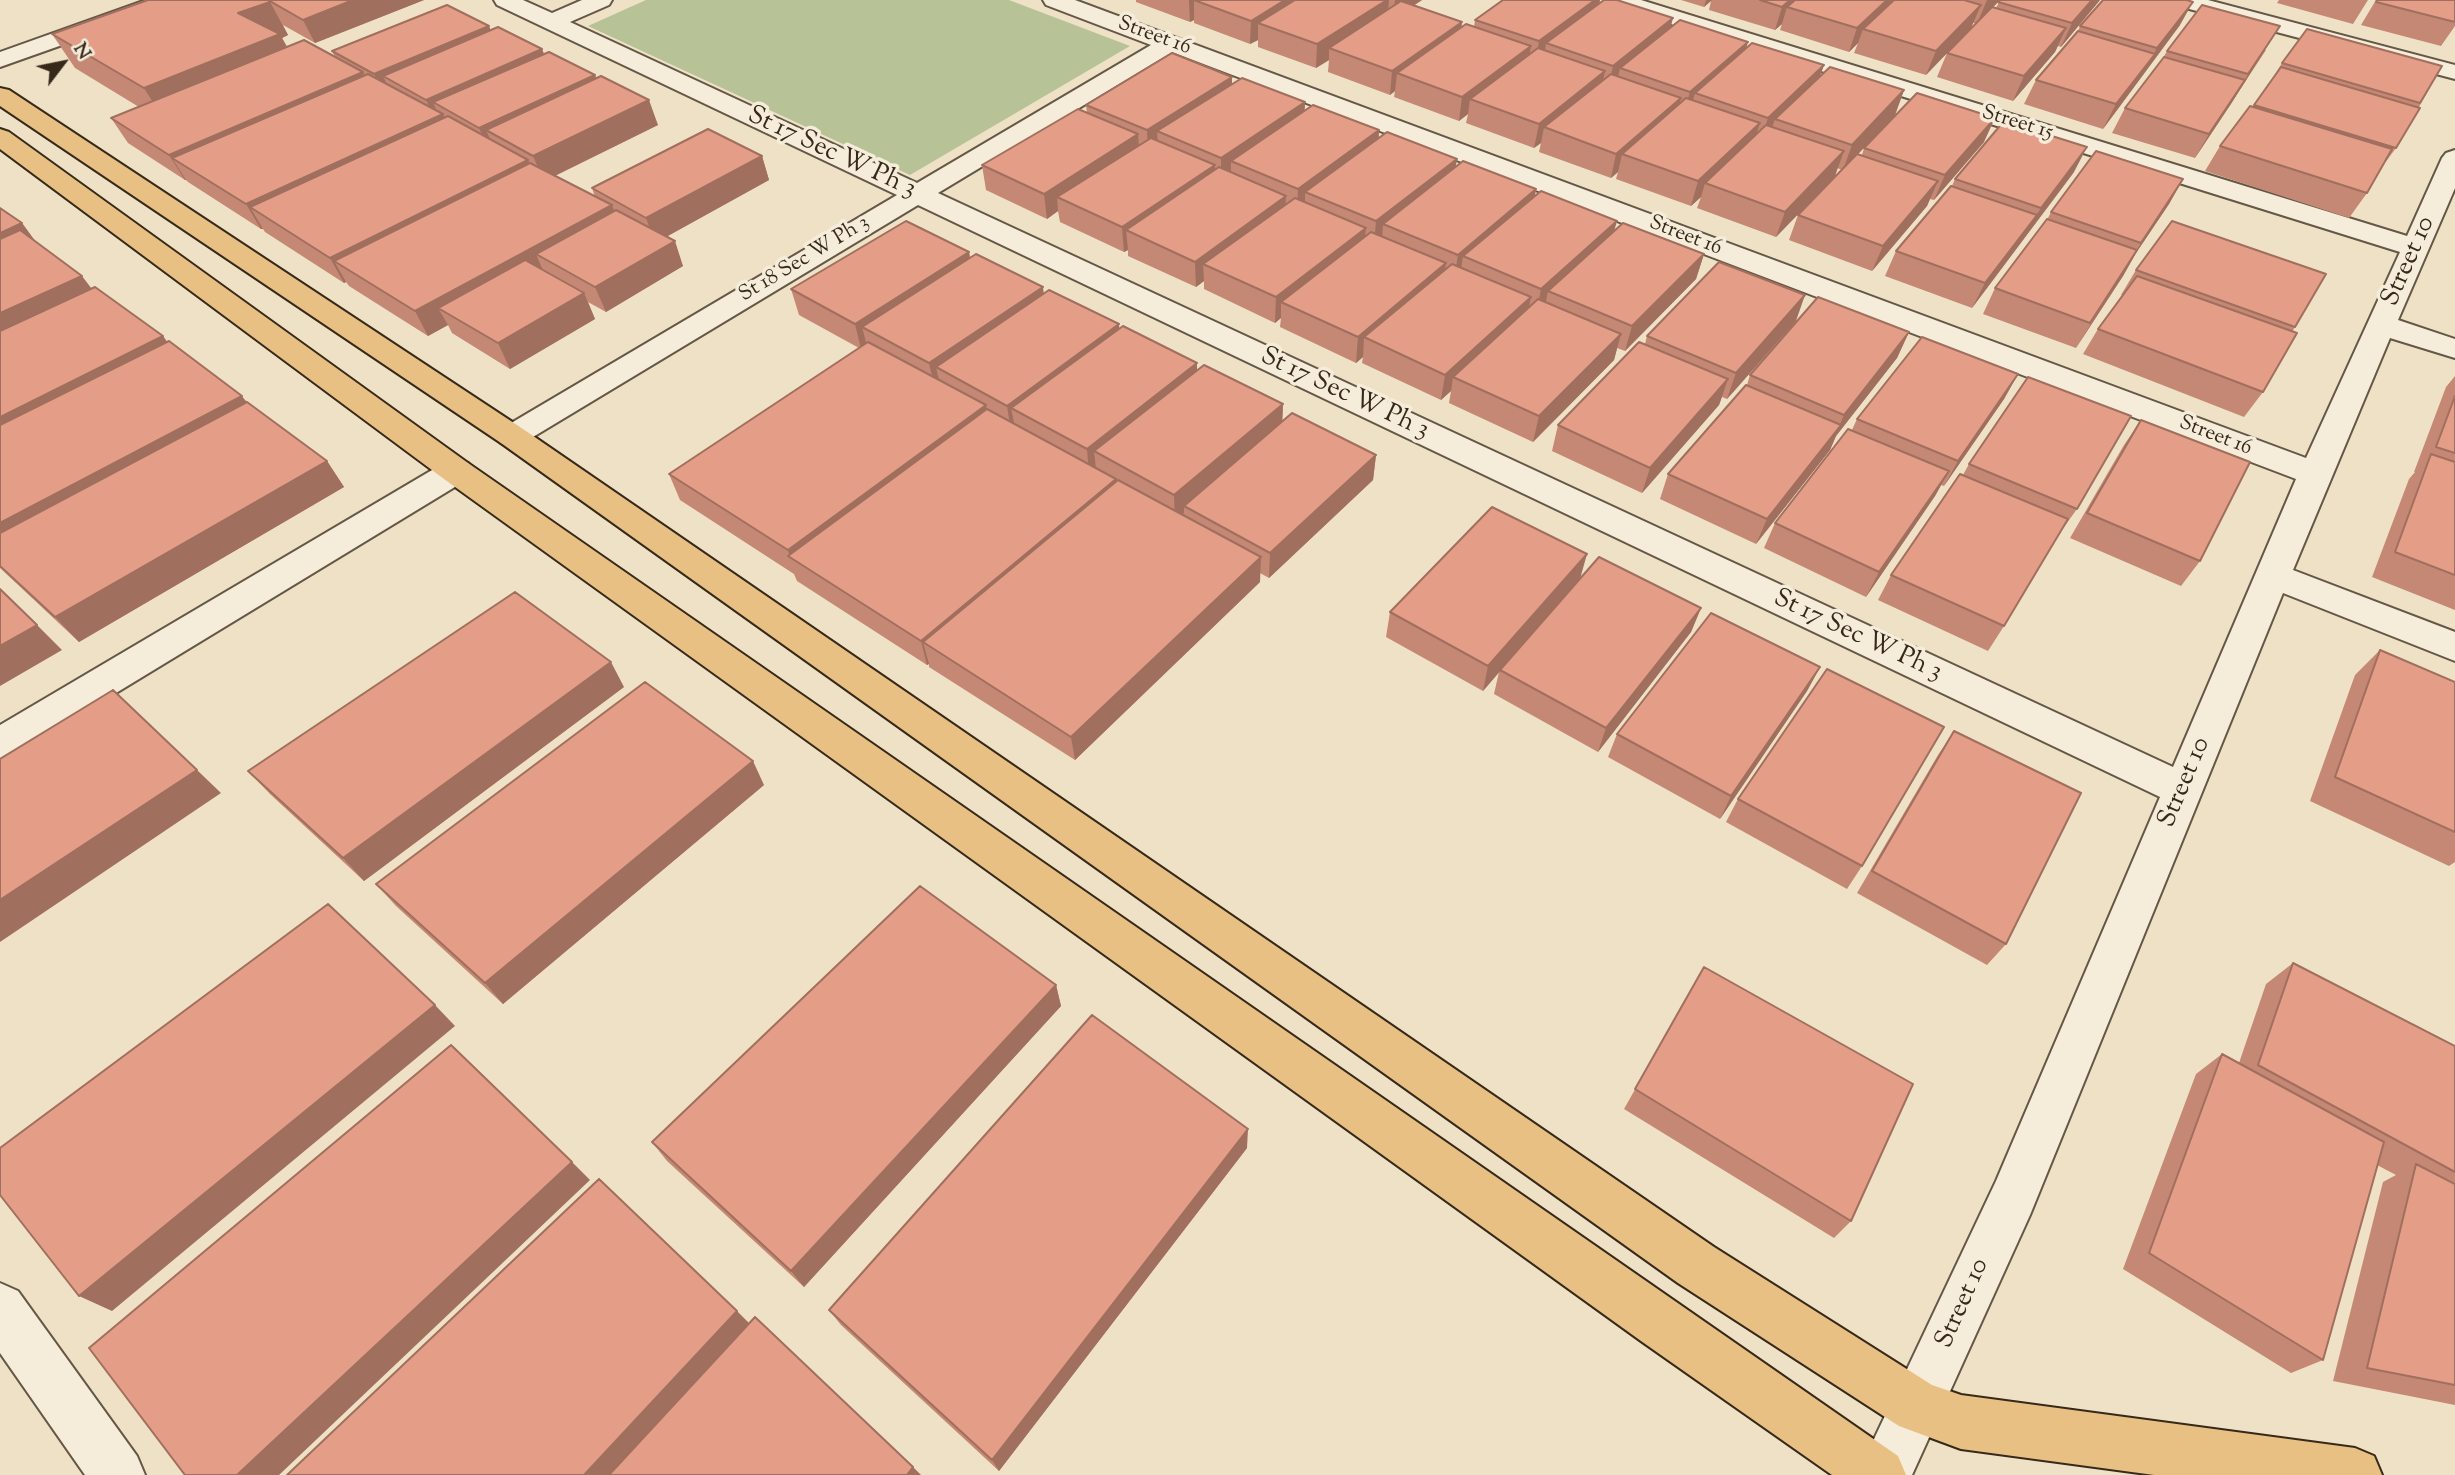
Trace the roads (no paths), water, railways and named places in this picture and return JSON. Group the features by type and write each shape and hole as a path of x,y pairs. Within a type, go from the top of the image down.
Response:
{"main road":[{"path":"0,95 512,436 1696,1265 1918,1407 1961,1422 2355,1475"},
{"path":"0,137 456,471 1659,1323 1878,1475"}],"street":[{"path":"0,60 167,0"},
{"name":"St 17 Sec W Ph 3","path":"505,0 2183,790"},
{"path":"551,22 601,0"},
{"name":"Street 16","path":"1054,0 2315,474"},
{"name":"Street 15","path":"1618,0 2417,248"},
{"path":"2182,0 2455,72"},
{"name":"St 18 Sec W Ph 3","path":"512,436 1171,43"},
{"name":"Street 10","path":"1884,1475 1918,1407 2012,1198 2315,474 2455,159"},
{"path":"2382,325 2455,349"},
{"path":"0,744 456,471"},
{"path":"2274,576 2455,647"},
{"path":"0,1309 118,1475"}]}
